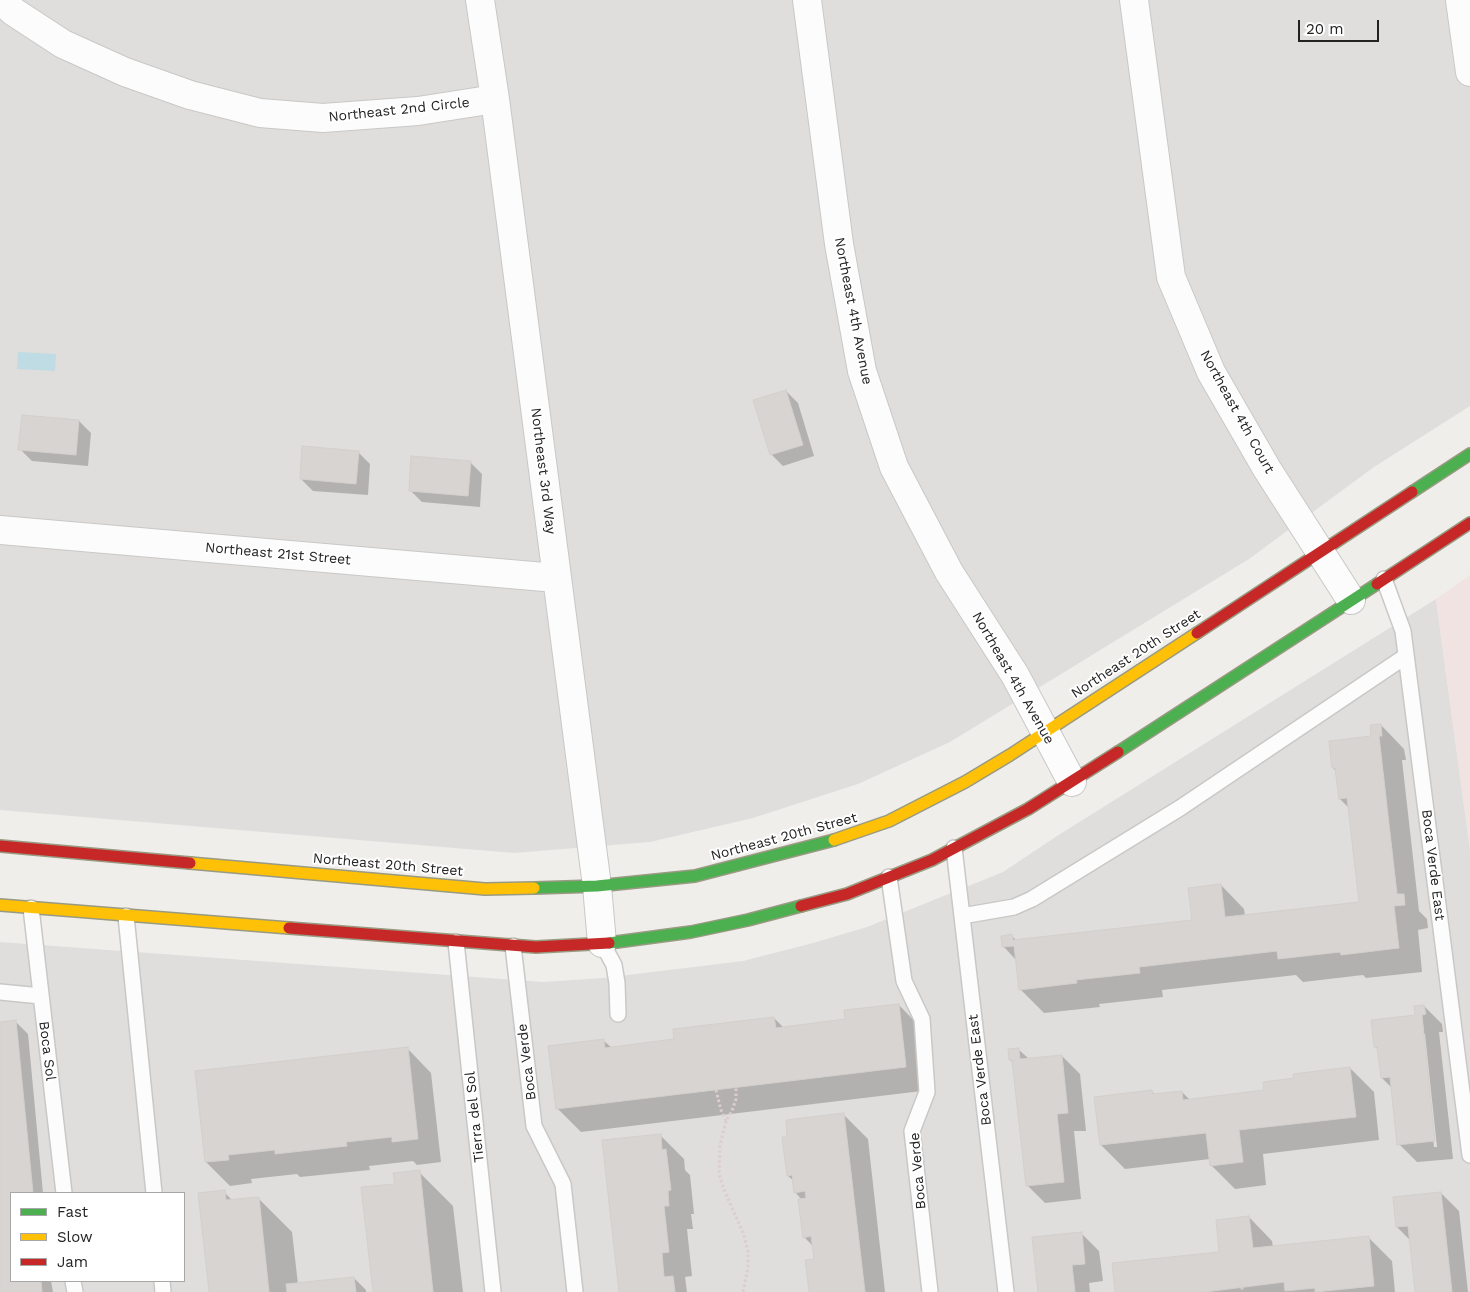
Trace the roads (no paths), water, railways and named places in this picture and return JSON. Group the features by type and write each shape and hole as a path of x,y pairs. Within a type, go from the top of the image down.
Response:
{"street":[{"name":"Northeast 2nd Circle","path":"0,0 14,12 63,44 126,72 190,95 260,113 323,118 418,111 494,99"},
{"name":"Northeast 3rd Way","path":"480,0 597,886 602,943"},
{"name":"Northeast 4th Avenue","path":"806,0 839,244 862,371 894,467 949,572 1015,675 1072,782"},
{"name":"Northeast 4th Court","path":"1134,0 1171,278 1211,372 1267,469 1351,600"},
{"path":"1460,0 1470,72"},
{"name":"Northeast 20th Street","path":"0,846 486,889 597,886 695,876 830,842 889,821 956,787 1010,755 1470,454"},
{"path":"0,905 536,947 622,942 691,932 748,920 847,894 889,878 932,860 1028,809 1470,523"},
{"name":"Northeast 21st Street","path":"0,530 556,578"}],"lane":[{"name":"Boca Verde East","path":"1384,579 1403,631 1470,1155"},
{"path":"962,916 1014,907 1032,899 1180,808 1406,656"},
{"name":"Boca Verde East","path":"954,848 1006,1292"},
{"name":"Boca Verde","path":"889,878 904,981 922,1019 927,1092 912,1132 930,1292"},
{"name":"Boca Sol","path":"31,908 64,1192"},
{"path":"126,916 154,1192"},
{"name":"Tierra del Sol","path":"456,942 493,1292"},
{"path":"602,943 614,965 617,983 618,1014"},
{"name":"Boca Verde","path":"513,946 534,1126 563,1184 575,1292"},
{"path":"0,992 41,996"}],"water":[{"path":"18,352 56,354 55,371 17,369"}]}
